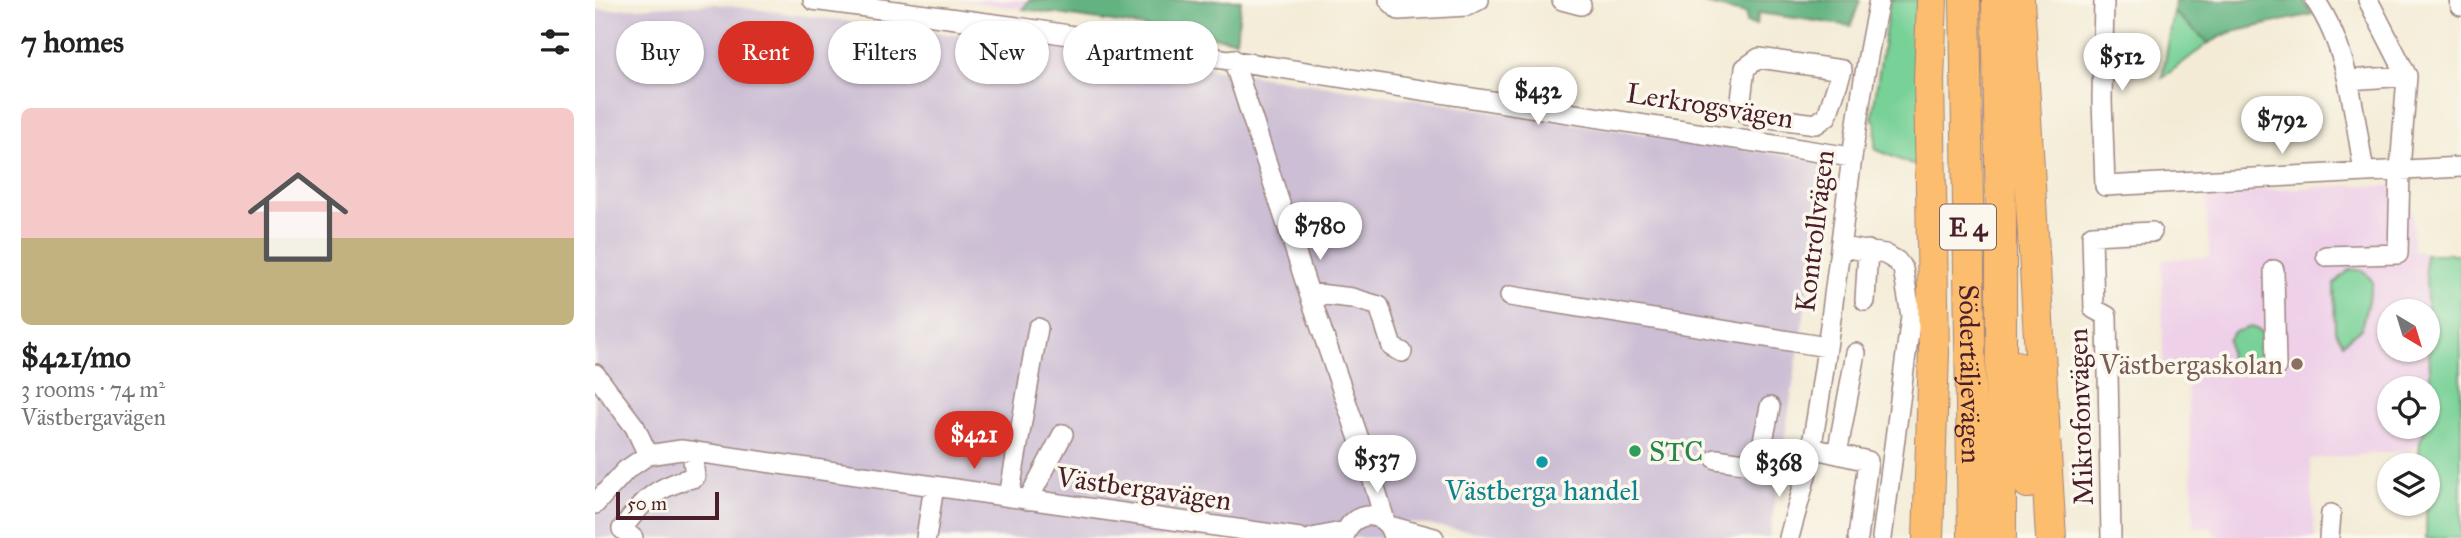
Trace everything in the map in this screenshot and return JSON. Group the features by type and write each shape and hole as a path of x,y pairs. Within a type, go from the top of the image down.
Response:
{"highway":[{"path":"1927,538 1934,352 1929,81 1932,0"},
{"path":"1944,0 1949,276 1985,455 2032,538"},
{"name":"Södertäljevägen","path":"1965,0 1985,455 2001,538"},
{"name":"Södertäljevägen","path":"1973,538 1985,455 2001,219 1997,0"},
{"path":"2019,0 2051,538"},
{"path":"1943,538 1985,455"}],"street":[{"name":"Lerkrogsvägen","path":"813,0 1017,27 1180,54 1233,59 1850,157"},
{"path":"958,19 963,0"},
{"path":"1389,0 1399,10 1467,6 1479,0"},
{"name":"Kontrollvägen","path":"1789,538 1811,448 1841,247 1850,157 1863,74 1879,0"},
{"path":"2104,0 2102,100 2105,186 2461,167"},
{"path":"2315,0 2345,66 2364,172"},
{"path":"2326,256 2398,254 2400,170 2407,76 2368,0"},
{"path":"2459,0 2461,6"},
{"path":"1737,138 1739,108 1745,68 1759,58 1842,70 1827,116 1816,124 1747,115 1739,108"},
{"path":"1233,59 1389,528"},
{"path":"2347,80 2407,76"},
{"name":"Mikrofonvägen","path":"2111,538 2107,316 2094,309 2092,234 2152,232"},
{"path":"1841,247 1885,254 1897,261 1903,269 1911,316 1882,538"},
{"path":"1865,301 1868,250"},
{"path":"2274,270 2276,368"},
{"path":"1309,293 1352,298 1379,306 1392,347 1402,352"},
{"path":"1510,296 1827,347"},
{"path":"1018,498 1038,328"},
{"path":"1837,454 1856,353"},
{"path":"595,374 635,427 647,455 626,470 595,504"},
{"path":"1716,459 1758,465 1770,407"},
{"path":"1018,498 1063,434"},
{"path":"1811,448 1868,461 1858,538"},
{"path":"633,538 621,529 652,493 675,482 695,477 692,451"},
{"name":"Västbergavägen","path":"647,455 692,451 1300,538"},
{"name":"Kontrollvägen","path":"1803,538 1807,469"},
{"path":"1360,516 1372,477"},
{"path":"926,538 934,486"},
{"path":"2329,538 2331,514"},
{"path":"1311,538 1345,534 1349,524 1360,516 1373,515 1389,528 1434,538"}],"shaded area":[{"path":"959,0 1029,0 1023,9"},
{"path":"714,4 846,21 828,21 828,84 941,84 941,33 955,35 955,84 1049,84 1049,47 1063,49 1063,84 1218,84 1218,70 1828,162 1769,538 1522,538 1390,520 1384,538 595,538 595,10"},
{"name":"Västbergaskolan","path":"2352,185 2411,187 2413,250 2425,254 2427,299 2377,299 2377,362 2430,362 2430,376 2377,376 2377,439 2421,439 2410,451 2310,459 2315,538 2218,538 2211,528 2194,527 2187,378 2163,377 2162,260 2210,257 2205,193"}],"green space":[{"path":"1029,0 1241,0 1236,40 1218,37 1218,21 1105,21 1023,9"},
{"path":"1675,0 1860,0 1851,26 1759,13 1756,25 1746,23 1746,14 1693,1"},
{"path":"1890,0 1922,0 1921,165 1912,165 1875,149 1876,123 1872,118"},
{"path":"2175,0 2303,0 2313,14 2228,33 2209,43 2174,12"},
{"path":"2174,12 2209,43 2162,78"},
{"path":"2425,254 2461,254 2461,538 2426,538 2426,516 2440,516 2440,453 2419,453 2421,439 2440,439 2440,376 2430,376 2430,362 2440,362 2440,299 2427,299"},
{"path":"2350,269 2364,271 2373,282 2361,328 2343,343 2335,330 2334,284"},
{"path":"2251,327 2265,337 2269,346 2270,363 2231,368 2228,340 2234,332"}],"place":[{"name":"Västbergaskolan","path":"2297,364"},
{"name":"STC","path":"1635,451"},
{"name":"Västberga handel","path":"1542,462"}]}
